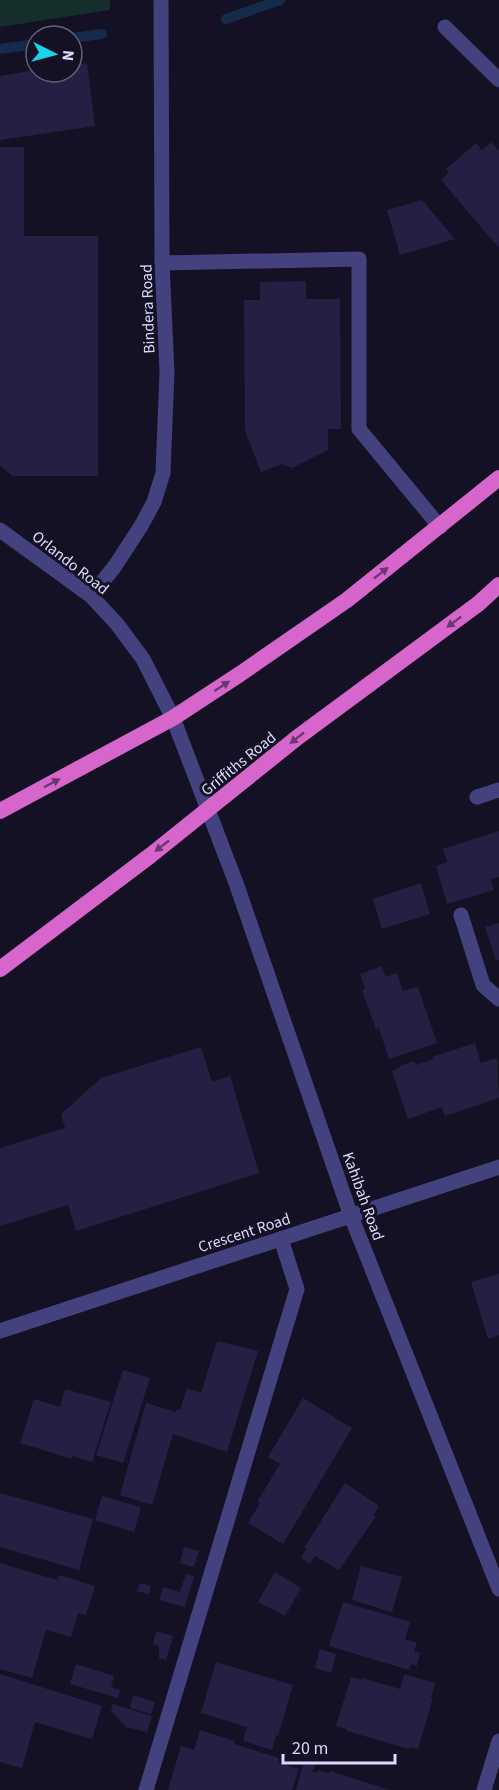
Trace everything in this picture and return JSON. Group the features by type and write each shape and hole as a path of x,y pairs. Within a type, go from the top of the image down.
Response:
{"highway":[{"path":"0,811 173,718 347,600 499,478"},
{"name":"Griffiths Road","path":"0,969 208,810 298,737 478,604 499,585"}],"street":[{"name":"Bindera Road","path":"91,596 115,566 141,526 154,502 163,472 167,372 162,263 161,0"},
{"path":"445,27 499,80"},
{"path":"162,263 359,259 360,429 440,527"},
{"name":"Orlando Road","path":"0,530 91,596 117,624 142,659 173,718 208,810"},
{"path":"477,796 499,790"},
{"name":"Kahibah Road","path":"208,810 351,1216 499,1589"},
{"path":"461,915 483,985 499,999"},
{"name":"Crescent Road","path":"0,1332 499,1167"},
{"path":"146,1790 297,1289 281,1239"},
{"path":"484,1790 499,1741"}],"green space":[{"path":"0,0 110,0 110,10 0,27"}],"building":[{"path":"84,63 87,63 95,126 0,140 0,76 24,72 24,84 84,84"},
{"path":"491,142 499,151 499,248 441,180 449,173 446,169 476,143 482,150"},
{"path":"0,147 24,147 24,236 98,236 98,476 13,476 0,466"},
{"path":"422,200 455,239 400,255 387,210"},
{"path":"306,281 306,299 340,299 341,429 328,429 328,450 292,468 282,464 261,472 245,431 244,300 260,300 260,282"},
{"path":"499,831 499,877 490,879 494,890 447,904 436,866 447,862 443,849"},
{"path":"421,883 430,914 382,929 373,899"},
{"path":"499,923 499,960 496,961 485,927"},
{"path":"382,966 386,977 397,973 403,991 418,987 437,1043 389,1059 379,1028 376,1029 362,990 365,989 360,974"},
{"path":"475,1043 481,1063 497,1058 499,1098 445,1116 442,1107 408,1119 392,1071 400,1068 399,1066 414,1061 416,1065 434,1059 432,1057"},
{"path":"201,1047 212,1082 230,1076 259,1173 76,1231 68,1205 0,1226 0,1148 65,1128 61,1114 101,1078"},
{"path":"499,1274 499,1335 488,1339 471,1282"},
{"path":"217,1341 258,1351 227,1452 173,1434 152,1505 120,1495 146,1403 176,1412 177,1409 180,1410 187,1388 201,1393"},
{"path":"123,1370 150,1378 123,1463 96,1455"},
{"path":"65,1389 111,1402 92,1462 73,1456 72,1459 20,1443 34,1399 60,1407"},
{"path":"303,1398 352,1428 283,1544 248,1523 260,1503 257,1502 280,1464 268,1457"},
{"path":"345,1483 379,1506 373,1515 376,1516 339,1570 315,1556 310,1564 301,1558 306,1549 304,1548"},
{"path":"0,1493 93,1519 79,1570 0,1547"},
{"path":"102,1496 141,1507 134,1532 95,1520"},
{"path":"184,1547 199,1551 194,1567 180,1563"},
{"path":"0,1563 57,1580 59,1575 95,1586 86,1615 78,1613 71,1637 46,1630 32,1678 0,1669"},
{"path":"361,1566 402,1577 392,1612 352,1600"},
{"path":"275,1572 301,1588 285,1616 258,1602"},
{"path":"186,1574 194,1576 185,1607 159,1600 163,1587 180,1592"},
{"path":"140,1583 151,1586 149,1594 137,1591"},
{"path":"343,1602 410,1622 405,1639 417,1643 414,1652 420,1653 417,1666 411,1664 409,1670 329,1646"},
{"path":"156,1631 173,1636 166,1660 159,1658 159,1646 153,1644"},
{"path":"320,1649 336,1654 331,1673 315,1668"},
{"path":"216,1662 293,1685 272,1750 243,1741 247,1727 201,1713"},
{"path":"76,1664 114,1676 111,1687 120,1690 118,1698 70,1684"},
{"path":"0,1674 102,1706 92,1739 35,1722 22,1768 0,1762"},
{"path":"404,1674 435,1683 431,1698 433,1698 418,1749 409,1747 409,1749 336,1726 351,1677 400,1689"},
{"path":"133,1695 155,1702 151,1714 130,1708"},
{"path":"113,1704 152,1716 147,1732 126,1727 111,1711"},
{"path":"200,1730 235,1741 234,1744 279,1758 278,1763 299,1769 292,1790 168,1790 181,1746 194,1750"},
{"path":"304,1761 315,1765 312,1772 317,1773 318,1770 329,1774 330,1771 390,1790 296,1790"}],"waterway":[{"path":"226,19 280,0"},
{"path":"84,36 102,34"},
{"path":"0,49 24,46"}]}
